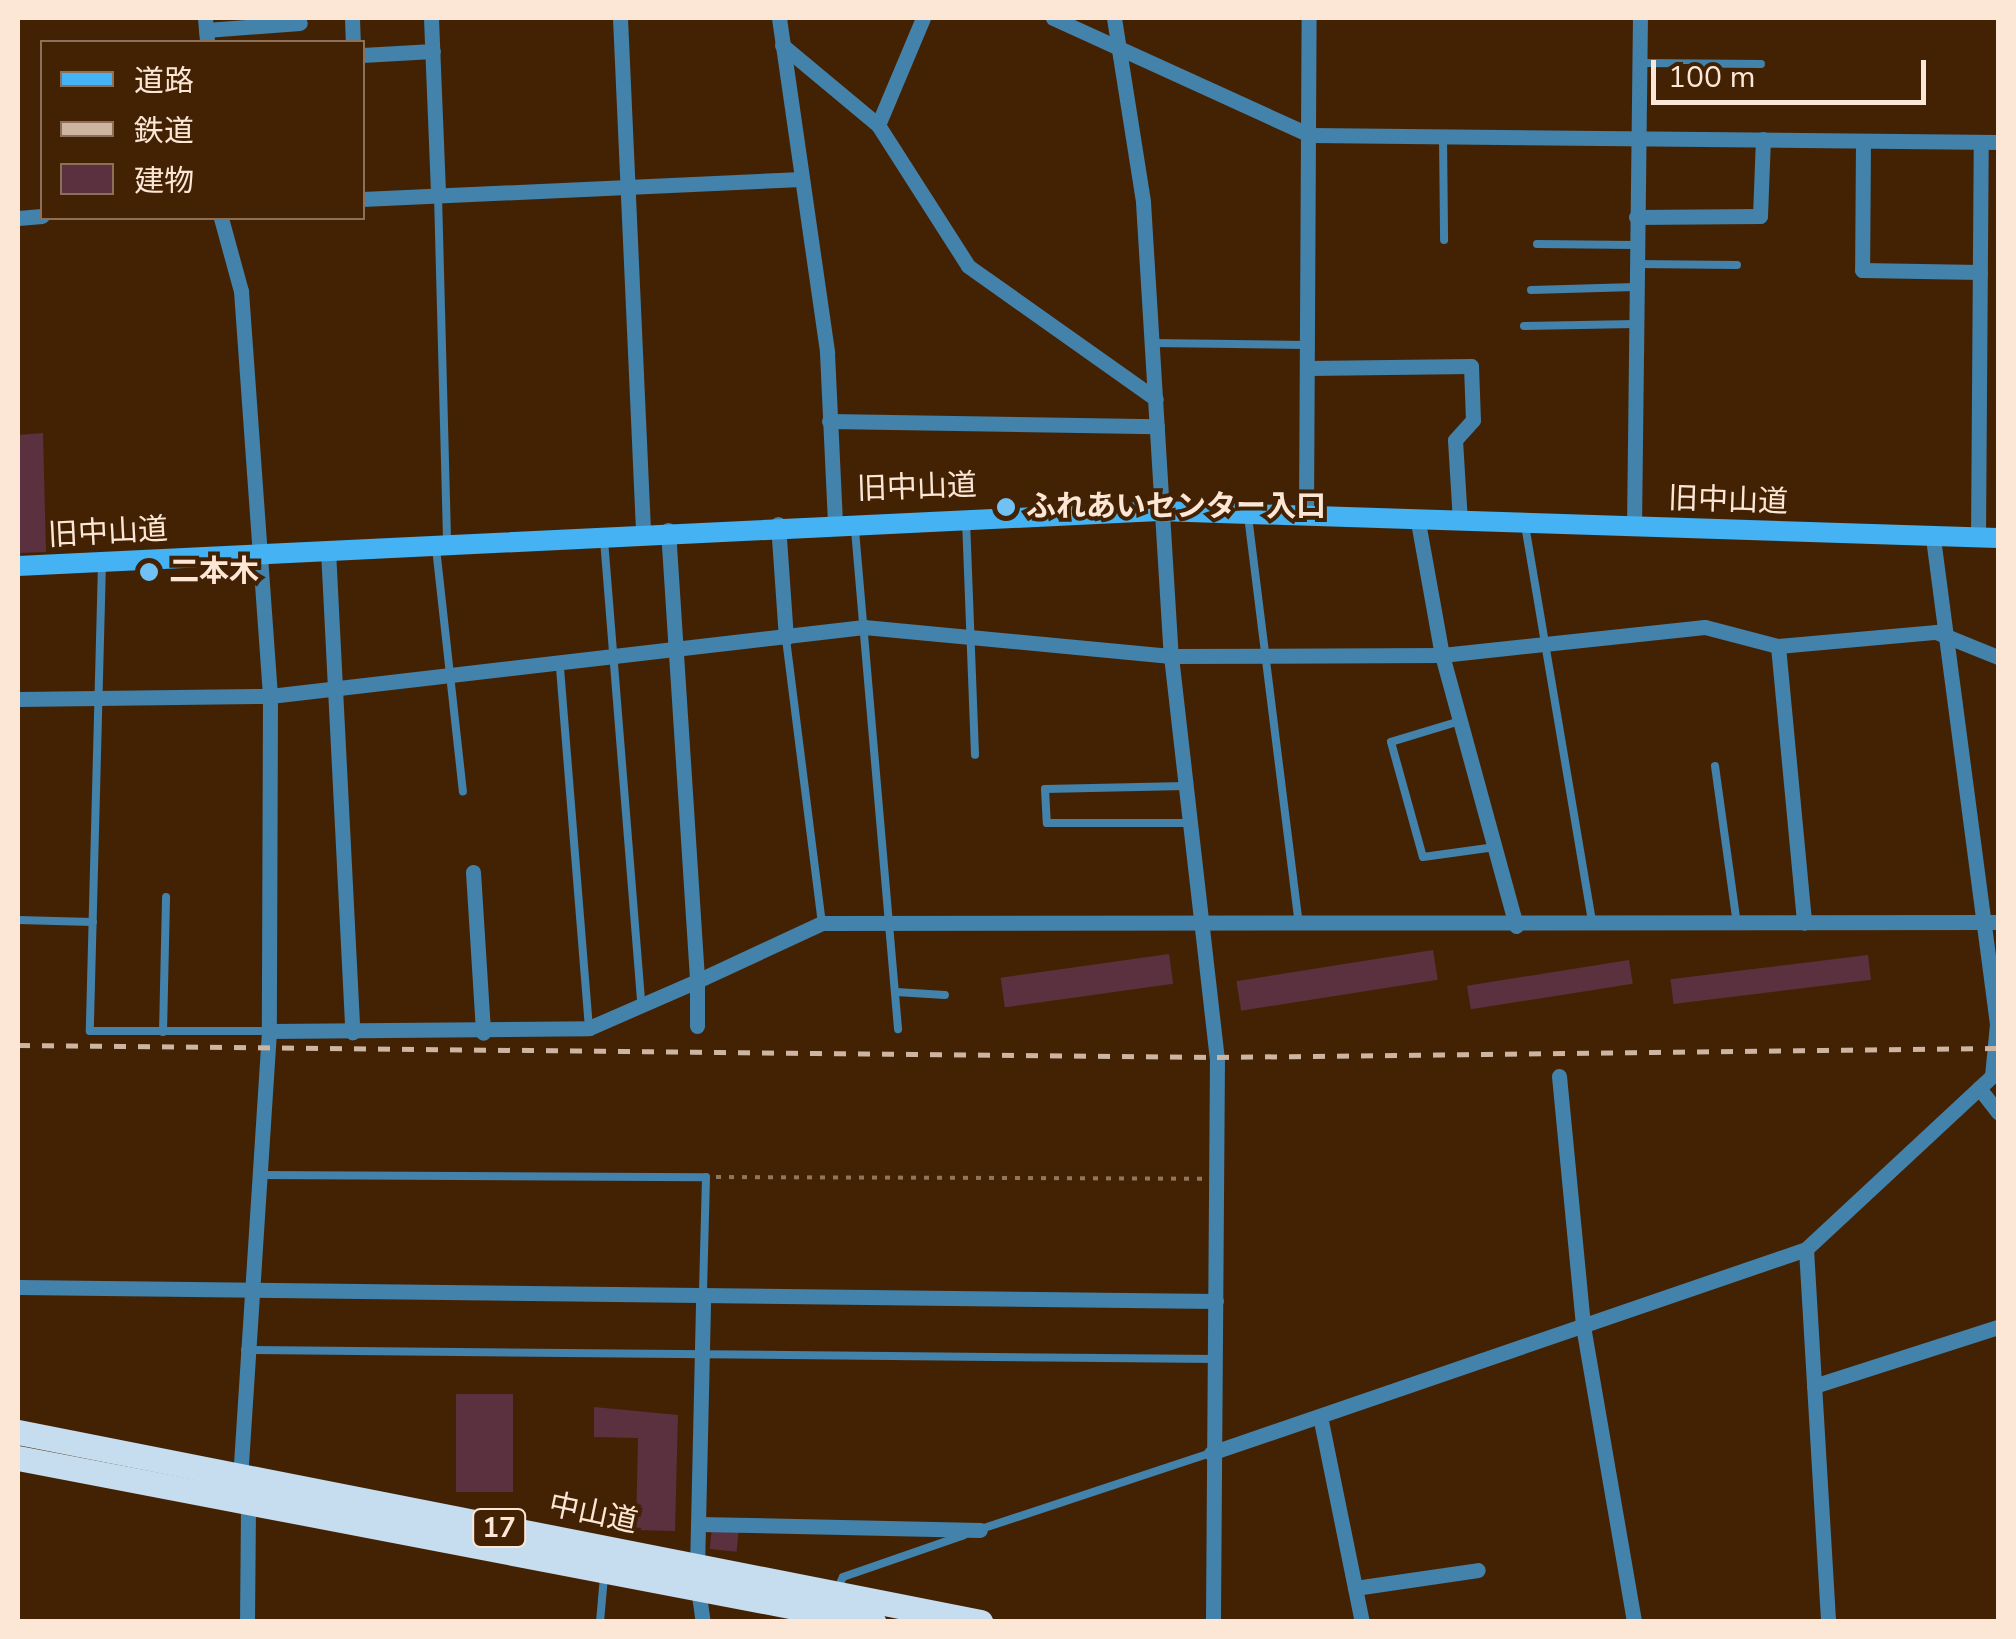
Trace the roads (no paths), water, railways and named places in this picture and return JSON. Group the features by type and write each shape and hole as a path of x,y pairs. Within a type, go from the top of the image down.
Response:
{"highway":[{"name":"中山道","path":"18,1432 240,1475 698,1578 870,1621"},
{"name":"中山道","path":"18,1458 605,1570 835,1593 980,1622"}],"main road":[{"name":"旧中山道","path":"18,566 254,556 845,520 1159,511 1988,537"}],"street":[{"path":"431,18 438,195"},
{"path":"620,18 623,184 643,531"},
{"path":"779,18 796,179 827,353 829,422 845,520"},
{"path":"878,126 923,18"},
{"path":"1053,18 1310,135 1990,142 1980,272 1988,537"},
{"path":"1114,18 1143,202 1159,511 1171,656 1217,1057 1216,1359 1211,1453 1213,1622"},
{"path":"1306,515 1310,18"},
{"path":"1634,528 1640,18"},
{"path":"206,30 300,23"},
{"path":"782,45 878,126 968,266 1156,398"},
{"path":"365,55 432,51"},
{"path":"1636,217 1760,216 1763,140"},
{"path":"1863,141 1862,270 1980,272"},
{"path":"365,199 796,179"},
{"path":"222,220 241,291 254,556 270,696 269,1031 242,1350 240,1475"},
{"path":"1307,368 1472,366 1473,420 1455,440 1460,522"},
{"path":"829,422 1157,426"},
{"path":"1418,522 1442,655 1516,926"},
{"path":"778,524 786,638"},
{"path":"668,530 697,1026"},
{"path":"1211,1453 1806,1249 1979,1088 1998,1048 1991,922 1933,536"},
{"path":"328,550 352,1032"},
{"path":"18,698 270,696 617,662 864,627 1171,656 1442,655 1705,627 1778,646 1946,635 1998,658"},
{"path":"1778,646 1804,923"},
{"path":"473,872 483,1033"},
{"path":"269,1031 483,1033 588,1028 822,923 1516,926 1991,922"},
{"path":"1559,1076 1583,1326 1634,1622"},
{"path":"1979,1088 1998,1112"},
{"path":"1806,1249 1828,1622"},
{"path":"18,1287 1216,1301"},
{"path":"703,1294 698,1578 704,1622"},
{"path":"1814,1386 1998,1327"},
{"path":"1320,1416 1362,1622"},
{"path":"247,1622 248,1501"},
{"path":"698,1524 980,1530"},
{"path":"1355,1588 1478,1570"}],"lane":[{"path":"1640,63 1761,64"},
{"path":"1443,136 1444,240"},
{"path":"438,195 441,542 447,679 463,792"},
{"path":"1537,244 1636,245"},
{"path":"1635,264 1737,264"},
{"path":"1531,290 1635,287"},
{"path":"1524,326 1635,324"},
{"path":"1153,343 1308,345"},
{"path":"1248,514 1299,923"},
{"path":"966,517 967,638 975,755"},
{"path":"845,520 864,627 898,1029"},
{"path":"1524,524 1593,925"},
{"path":"603,533 617,662 642,1004"},
{"path":"102,563 90,1031 269,1031"},
{"path":"786,638 822,923"},
{"path":"560,668 588,1028"},
{"path":"1461,720 1391,742 1423,857 1495,847"},
{"path":"1715,766 1737,924"},
{"path":"1186,786 1045,789 1046,823 1190,823"},
{"path":"163,1032 166,897"},
{"path":"18,920 92,922"},
{"path":"896,992 945,995"},
{"path":"258,1175 706,1178 703,1294"},
{"path":"242,1350 702,1358 1216,1359"},
{"path":"835,1593 842,1577 1211,1453"},
{"path":"600,1622 605,1570"}],"railway":[{"path":"18,1045 1217,1057 1998,1048"}],"place":[{"name":"ふれあいセンター入口","path":"1006,507"},
{"name":"二本木","path":"149,572"}]}
